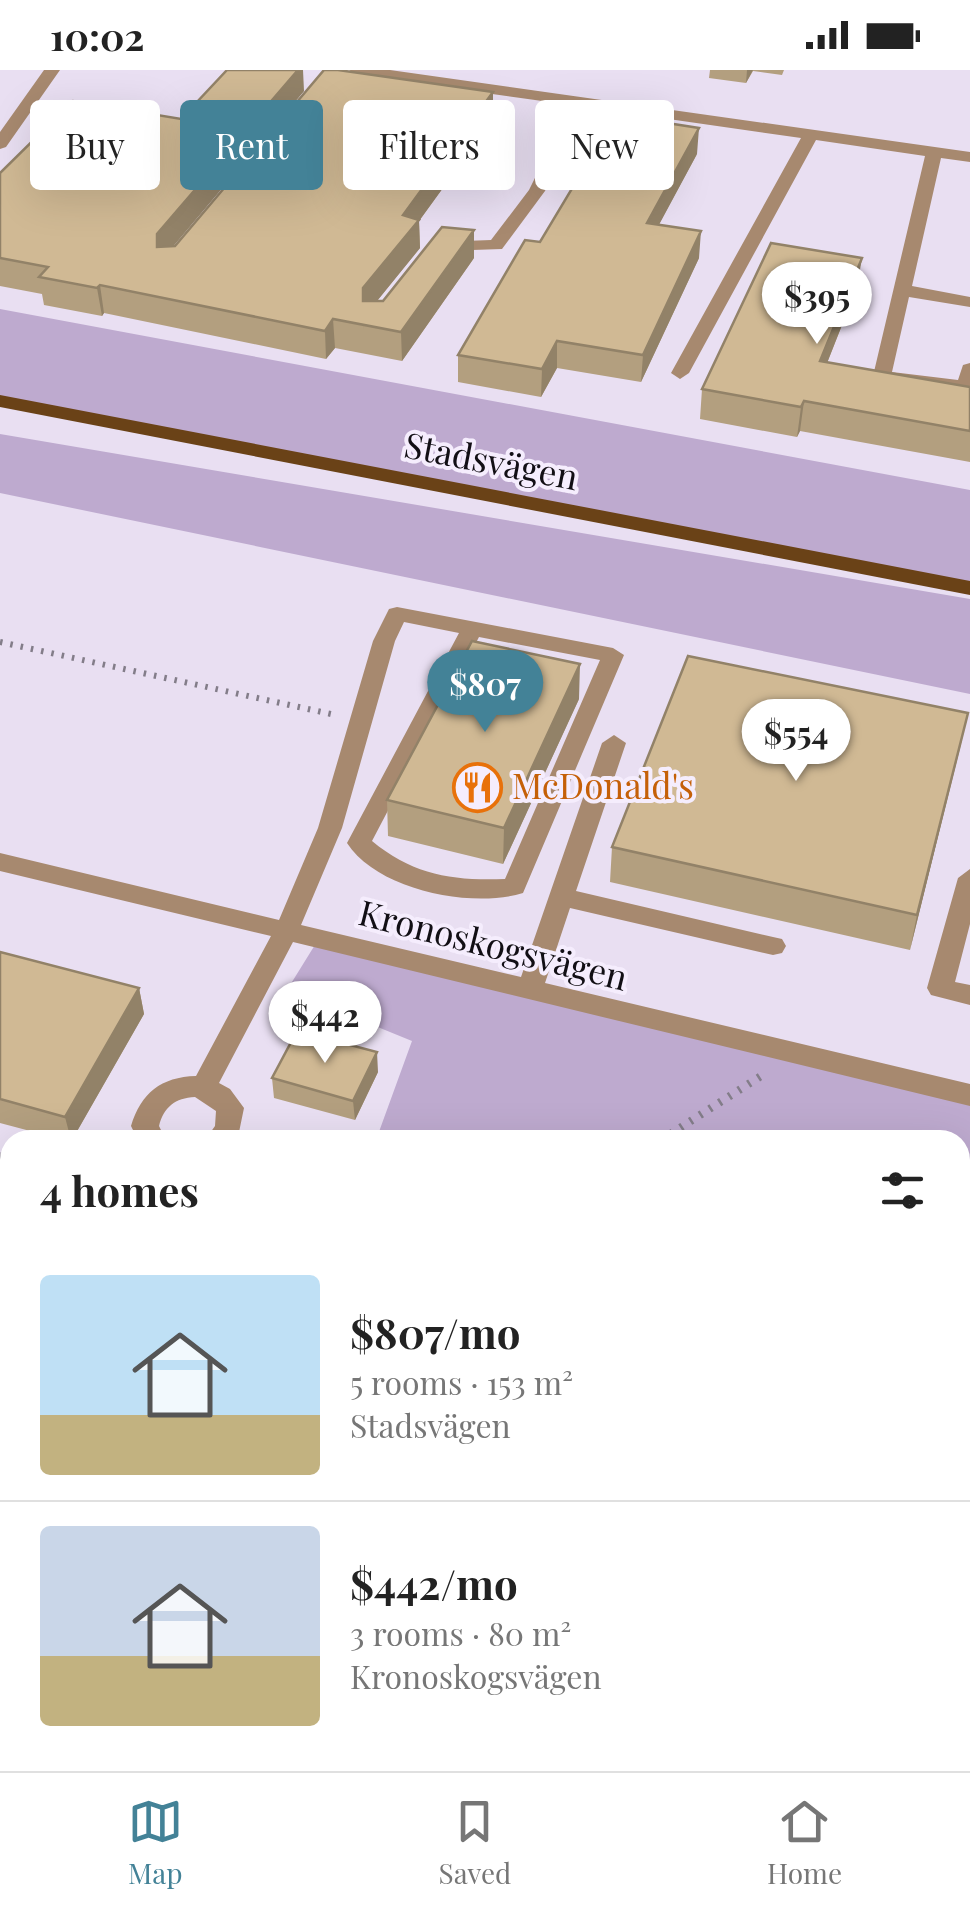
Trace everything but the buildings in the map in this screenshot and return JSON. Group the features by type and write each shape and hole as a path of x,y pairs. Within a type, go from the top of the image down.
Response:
{"main road":[{"name":"Stadsvägen","path":"0,401 970,588"}],"street":[{"path":"0,144 52,70"},
{"path":"357,70 566,100"},
{"path":"674,115 970,157"},
{"path":"680,373 811,134"},
{"path":"934,152 882,376 966,386 970,369"},
{"path":"424,262 436,246 496,245 536,190"},
{"path":"902,290 970,302"},
{"path":"204,1086 286,932 330,828 384,641 397,614 613,655 514,887 470,890 428,885 386,868 359,843 472,629"},
{"path":"529,992 614,743"},
{"name":"Kronoskogsvägen","path":"0,862 970,1095"},
{"path":"970,878 940,988 970,995"},
{"path":"561,897 773,946"},
{"path":"147,1130 152,1103 175,1088 204,1086 216,1091 230,1108 227,1130"}],"path":[{"path":"0,642 226,692"},
{"path":"677,1130 776,1066"}],"shaded area":[{"path":"0,309 970,490 970,588 0,401"},
{"path":"0,434 970,599 970,694 0,493"},
{"path":"318,940 970,1095 970,1130 380,1130 412,1041 287,990"}],"place":[{"name":"McDonald's","path":"477,787"}]}
